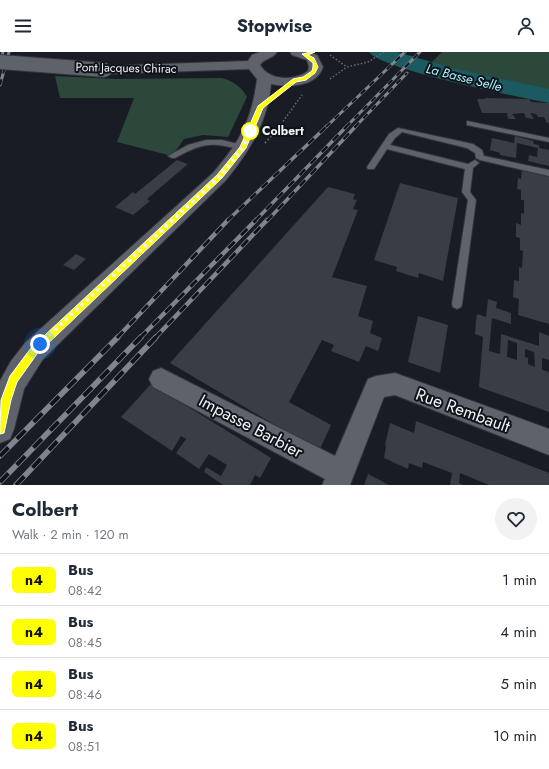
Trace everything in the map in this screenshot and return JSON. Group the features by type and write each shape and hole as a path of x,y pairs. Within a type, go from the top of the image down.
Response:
{"main road":[{"name":"Pont Jacques Chirac","path":"0,62 105,70 231,68 271,52"},
{"path":"256,58 254,70 264,78 284,81 295,80 311,75 316,67 312,58 304,53"},
{"path":"0,429 6,400 14,379 34,351 219,177 243,148 260,108 264,78"},
{"path":"260,108 295,80"}],"street":[{"name":"Impasse Barbier","path":"161,379 339,479"},
{"name":"Rue Rembault","path":"339,479 376,387 395,384 549,442"}],"lane":[{"path":"470,123 549,140"},
{"path":"371,167 392,136 401,130 408,130 470,146 479,152 480,158"},
{"path":"172,156 191,145 207,141 227,143 243,148"},
{"path":"385,146 469,167"},
{"path":"457,304 472,200 466,192 469,167 480,158"},
{"path":"480,158 549,173"}],"path":[{"path":"326,81 347,67 368,62 384,52"},
{"path":"330,55 347,67"},
{"path":"299,97 305,93"}],"green space":[{"path":"442,52 549,52 549,92 429,65"},
{"path":"55,76 116,79 222,78 237,85 247,97 228,137 203,135 184,139 172,156 117,142 134,98 60,98"}],"water":[{"path":"431,67 487,82 549,94 549,100 504,92 425,72"}],"building":[{"path":"485,98 529,99 531,102 549,103 549,123 547,123 544,117 538,117 536,114 530,113 534,119 526,118 524,113 512,114 516,119 508,119 507,113 482,113 477,99 486,99"},
{"path":"515,136 533,141 534,144 539,145 539,148 549,150 549,166 528,161 529,155 537,157 538,148 517,143 516,158 500,155 500,153 490,150 492,138 514,143"},
{"path":"177,160 188,164 147,199 150,201 133,215 115,207 133,192 135,194"},
{"path":"522,169 549,176 549,324 518,315 519,299 513,297 514,280 519,281 519,267 522,268 523,251 520,250 520,238 516,237 516,223 521,225 521,213 524,214 524,200 521,200 521,190 517,189 518,178 521,179"},
{"path":"400,183 458,198 443,281 419,273 418,278 396,271 397,267 374,260"},
{"path":"328,187 355,194 353,199 357,200 353,209 358,210 332,277 367,286 358,316 373,321 370,333 382,338 378,351 366,346 359,362 331,351 334,345 322,340 289,402 331,425 319,451 170,363"},
{"path":"76,254 86,259 74,270 63,265"},
{"path":"488,299 497,302 496,308 511,313 511,324 492,318 489,351 500,354 501,334 539,346 539,332 549,336 549,360 542,358 542,370 549,372 549,412 479,387 483,337 475,334 476,321 477,314 486,317","holes":["508,340 517,343 517,360 507,357","525,349 534,352 535,367 528,364 528,358 525,357"]},
{"path":"418,316 448,325 440,373 408,362"},
{"path":"151,384 271,458 260,478 255,475 250,485 223,485 204,472 206,467 221,476 227,465 209,454 199,469 176,453 186,439 181,436 172,451 121,417"},
{"path":"416,421 549,473 549,485 489,485 460,473 459,483 463,485 450,485 452,473 423,462 422,468 409,463 408,469 384,458 385,445 390,423 414,433"},
{"path":"368,474 389,485 364,485"}],"waterway":[{"name":"La Basse Selle","path":"380,52 390,57 452,75 549,96"}],"railway":[{"path":"0,63 3,52"},
{"path":"0,85 9,52"},
{"path":"326,127 405,52"},
{"path":"346,127 420,52"},
{"path":"355,127 407,73"},
{"path":"228,220 327,126"},
{"path":"255,221 347,126"},
{"path":"267,221 356,126"},
{"path":"117,338 228,220"},
{"path":"140,338 256,220"},
{"path":"155,338 267,220"},
{"path":"0,456 118,337"},
{"path":"0,482 141,337"},
{"path":"16,485 156,337"}],"bus line":[{"name":"n4","path":"0,429 6,400 14,379 34,351 47,337 219,177 243,148 260,108 295,80 304,78 314,72 316,67 315,62 312,58 304,54 312,52"}],"place":[{"name":"Colbert","path":"250,131"}],"route":[{"path":"40,344 219,177 243,148 250,131"}]}
